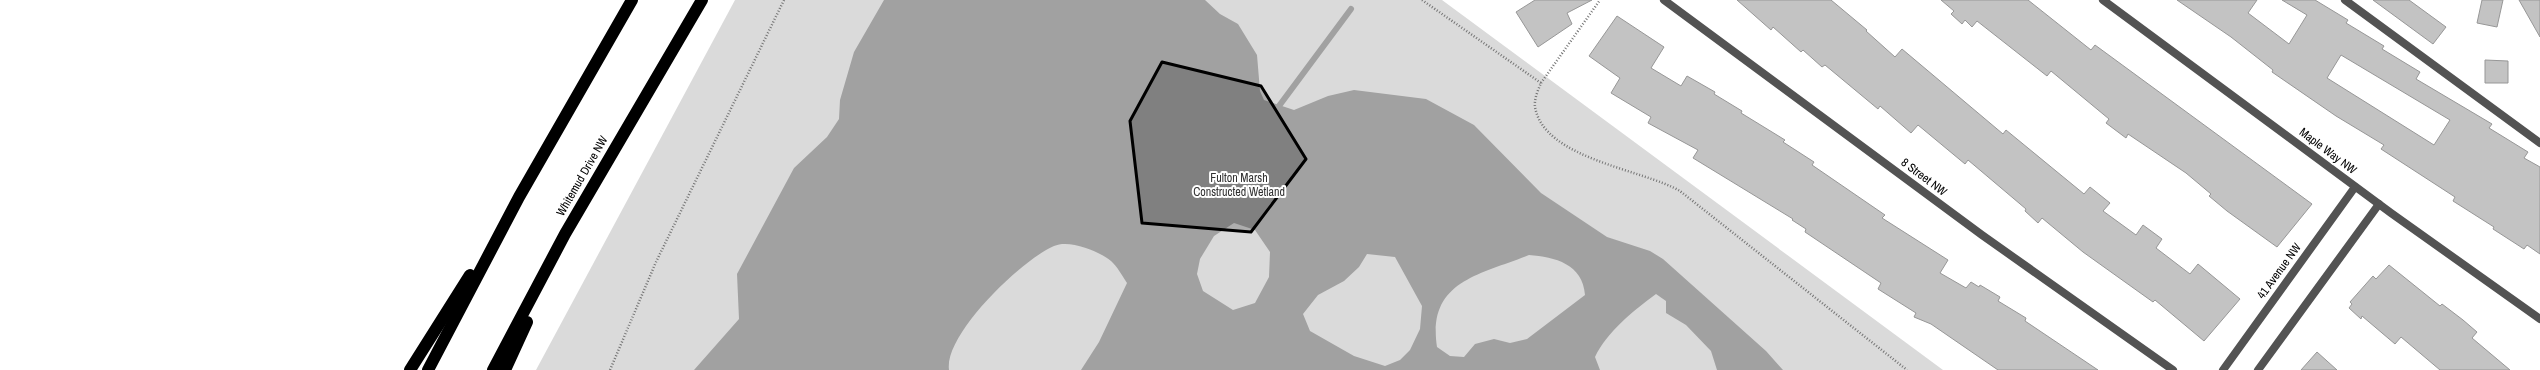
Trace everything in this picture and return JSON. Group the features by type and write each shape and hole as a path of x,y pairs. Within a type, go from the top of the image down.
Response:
{"highway":[{"path":"428,370 519,198 632,0"},
{"name":"Whitemud Drive NW","path":"493,370 566,234 702,0"},
{"path":"410,370 519,198"},
{"path":"505,370 566,234"}],"street":[{"name":"8 Street NW","path":"1664,0 1982,235 2173,370"},
{"name":"Maple Way NW","path":"2103,0 2355,187 2540,319"},
{"path":"2345,0 2540,142"},
{"name":"41 Avenue NW","path":"2223,370 2355,187"},
{"path":"2258,370 2379,204"}],"path":[{"path":"610,370 623,335 656,262 784,0"},
{"path":"1422,0 1541,83"},
{"path":"1600,0 1541,83 1535,106 1541,120 1552,133 1569,147 1592,160 1659,180 1680,191 1907,370"}],"highlighted area":[{"path":"1162,62 1261,86 1306,159 1251,232 1142,223 1130,121"}],"green space":[{"name":"Fulton Marsh Constructed Wetland","path":"735,0 1442,0 1943,370 536,370"}],"shaded area":[{"path":"884,0 1205,0 1220,14 1238,24 1257,55 1260,91 1264,100 1294,110 1328,96 1354,90 1426,99 1474,125 1541,193 1607,237 1650,251 1663,259 1766,351 1783,370 1717,370 1711,351 1686,325 1666,313 1666,301 1656,294 1621,322 1606,339 1595,357 1600,370 1081,370 1099,342 1127,283 1111,261 1106,257 1084,247 1060,244 1040,254 1024,266 988,299 959,337 951,355 949,370 694,370 739,319 737,274 794,168 827,137 839,119 840,100 854,52","holes":["1234,223 1255,230 1270,252 1269,277 1255,303 1233,310 1203,291 1197,274 1200,259 1214,236","1367,254 1395,257 1422,306 1420,329 1410,350 1400,360 1385,366 1354,356 1310,331 1303,314 1318,295 1344,281 1359,267","1529,255 1558,260 1573,269 1579,276 1583,284 1585,295 1527,339 1510,343 1494,339 1475,344 1464,357 1450,356 1437,347 1436,325 1440,308 1449,294 1460,284 1475,275"]}],"building":[{"path":"1535,0 1592,0 1567,13 1572,24 1538,47 1516,12"},
{"path":"1737,0 1831,0 1867,30 1866,31 1895,57 1902,49 2003,134 2006,130 2084,194 2090,187 2110,203 2103,211 2136,235 2143,225 2162,239 2156,248 2190,274 2198,264 2240,299 2204,341 2155,300 2153,302 2083,252 2042,218 2038,223 2025,211 2026,209 1968,160 1965,164 1918,125 1911,133 1880,106 1878,109 1825,65 1822,67 1803,50 1801,52 1773,27 1771,30"},
{"path":"1941,0 2028,0 2091,50 2095,45 2312,204 2277,247 2227,211 2209,196 2211,194 2186,173 2128,134 2126,138 2106,123 2109,119 2051,71 2047,76 1977,21 1972,27 1965,20 1962,24 1951,14 1954,11"},
{"path":"2177,0 2257,0 2248,13 2289,44 2307,15 2282,0 2315,0 2348,20 2346,23 2384,46 2382,49 2420,72 2416,79 2492,124 2489,128 2528,152 2524,158 2540,167 2540,254 2527,245 2524,249 2493,229 2494,227 2453,201 2455,197 2381,149 2384,145 2336,116 2272,72 2273,70 2231,37","holes":["2341,55 2450,120 2434,145 2327,78"]},
{"path":"2373,0 2409,0 2446,27 2433,44"},
{"path":"2482,0 2503,0 2497,27 2477,23"},
{"path":"2519,0 2540,0 2540,37"},
{"path":"1617,16 1664,47 1651,68 1681,86 1687,76 1715,92 1714,94 1742,111 1741,113 1785,140 1783,142 1814,162 1812,165 1885,215 1882,218 1948,260 1940,273 1966,288 1971,282 1979,287 1980,285 2000,297 1998,301 2026,318 2025,321 2098,370 1998,370 1931,324 1914,317 1916,313 1878,289 1881,283 1805,232 1806,229 1792,220 1793,219 1693,158 1698,150 1648,123 1651,117 1611,93 1620,78 1589,56"},
{"path":"2485,60 2508,61 2508,83 2485,83"},
{"path":"2389,265 2440,306 2442,304 2477,332 2472,338 2510,370 2440,370 2401,337 2395,344 2362,316 2361,319 2349,308 2352,304 2350,302 2373,276 2376,279"},
{"path":"2317,352 2337,370 2301,370"}],"waterway":[{"path":"1279,106 1351,9"}]}
